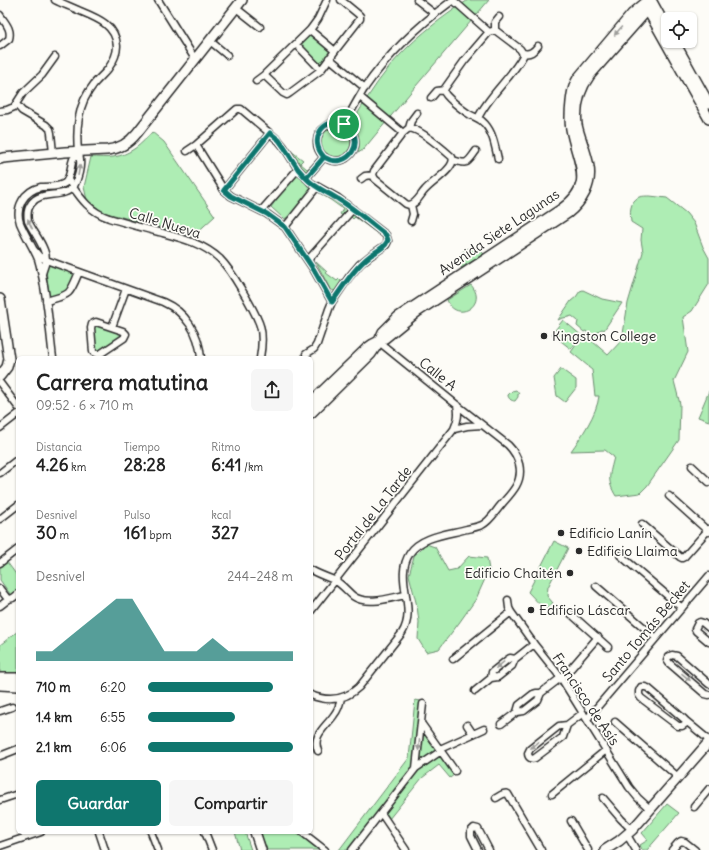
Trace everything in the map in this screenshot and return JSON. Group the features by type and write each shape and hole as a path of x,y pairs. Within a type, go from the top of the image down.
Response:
{"street":[{"path":"42,274 46,260 42,247 28,221 27,213 29,206 39,197 64,193 73,187 77,180 80,162 78,152 78,126 82,105 92,86 108,70 116,53 116,41 110,28 95,17 55,0"},
{"path":"158,0 195,59"},
{"path":"1,158 53,153 111,150 128,143 242,0"},
{"path":"256,81 310,30 318,19 327,0"},
{"path":"264,75 287,95 321,70 334,51 360,19 358,14 341,0"},
{"path":"417,0 434,14"},
{"path":"344,124 365,88 387,60 403,42 434,14 453,0 492,31 520,49 523,53 531,53 538,46"},
{"path":"647,4 661,22"},
{"path":"647,4 709,119"},
{"name":"Avenida Siete Lagunas","path":"313,411 371,354 386,328 406,311 560,210 573,199 581,183 582,172 570,126 573,110 572,90 576,82 632,14 647,4"},
{"path":"236,8 260,27"},
{"path":"0,16 9,28 10,33 9,39 0,46"},
{"path":"444,90 465,60 492,31 498,17"},
{"path":"310,30 334,51"},
{"path":"210,41 228,54"},
{"path":"296,44 321,70"},
{"path":"678,48 709,104"},
{"path":"478,118 485,105 522,58 523,53"},
{"path":"0,111 9,110 16,104 23,93 42,75 55,57"},
{"path":"329,58 365,88"},
{"path":"431,98 437,91 444,90"},
{"path":"444,90 445,94 450,99 467,113 478,118 485,124 491,134 498,159"},
{"path":"360,97 403,133"},
{"path":"16,104 22,111 46,125 50,129 53,153"},
{"path":"187,151 238,109 242,110 279,140 298,169 311,183 338,198 386,235 388,240 386,245 370,256 356,269 332,302 317,344 314,349 306,354"},
{"path":"373,175 374,171 403,133 409,128 411,121 417,113"},
{"path":"336,122 344,124 351,129 355,143 351,154 345,159 338,161 330,160 324,157 320,154 317,146 317,137 321,129 328,124 336,122"},
{"path":"409,128 413,128 432,141 452,157 453,160 465,163 476,151"},
{"path":"224,190 270,133"},
{"path":"196,145 224,190 231,196 261,211 285,227 308,260 332,302"},
{"path":"53,356 42,274 34,250 22,228 19,218 19,209 21,202 33,190 42,187 60,185 68,180 74,159 78,152"},
{"path":"306,178 324,157"},
{"path":"373,175 375,179 407,205 411,205 414,204 425,189 448,168 453,160"},
{"path":"261,211 298,169"},
{"path":"361,179 365,176 373,175"},
{"name":"Calle Nueva","path":"68,180 87,206 97,213 194,242 211,251 220,259 233,276 258,320 262,332 260,356"},
{"path":"285,227 316,187"},
{"path":"410,221 413,214 411,205"},
{"path":"308,260 353,209"},
{"path":"34,250 39,256 46,260 163,302 178,311 187,320 196,335 202,356"},
{"path":"46,301 69,293 79,272"},
{"path":"112,327 126,288"},
{"path":"0,299 9,355 7,367 0,376"},
{"path":"96,322 112,327 125,332 125,337 100,354 96,354 93,350 92,324 96,322"},
{"name":"Avenida Siete Lagunas","path":"313,400 364,350 378,342"},
{"name":"Calle A","path":"378,342 482,425"},
{"path":"0,383 16,404"},
{"name":"Portal de La Tarde","path":"313,608 454,429 458,416 457,405"},
{"path":"0,428 16,416"},
{"path":"313,696 322,699 329,699 341,698 351,694 359,687 404,629 408,615 403,577 404,567 409,555 415,548 422,542 433,538 484,524 491,518 517,484 520,466 514,452 505,442 482,425 454,429"},
{"path":"0,473 16,461"},
{"path":"692,466 709,482"},
{"path":"642,524 683,558 708,530 668,496"},
{"path":"0,519 16,507"},
{"path":"0,563 16,551"},
{"path":"620,555 682,608"},
{"path":"313,571 335,580 354,597 363,601 405,595"},
{"name":"Santo Tomás Becket","path":"587,720 709,576"},
{"path":"596,586 656,638"},
{"path":"0,589 7,598 10,599"},
{"path":"0,606 16,596"},
{"name":"Francisco de Asís","path":"508,600 511,612 560,678 633,793 650,809"},
{"path":"453,659 511,612"},
{"path":"570,613 608,647"},
{"path":"709,628 700,622 695,629 709,642"},
{"path":"501,724 517,712 523,712 538,700 541,693 569,671 598,637"},
{"path":"475,691 491,678 492,672 507,660 510,658 515,659 534,644"},
{"path":"709,684 677,656 672,655 668,657 667,660 669,663 705,694 709,695"},
{"path":"0,678 16,678"},
{"path":"0,685 16,686"},
{"path":"605,850 629,833 709,741 684,719 648,688 643,687 639,689 640,696 678,726 684,726 686,721"},
{"path":"318,751 316,743 318,736 334,715 341,698"},
{"path":"416,768 423,704"},
{"path":"0,711 12,707"},
{"path":"567,725 563,737 535,758 530,758 528,753 530,749 559,726 567,725 583,713"},
{"path":"615,722 678,777"},
{"path":"421,723 455,771"},
{"path":"467,725 472,734"},
{"path":"352,850 416,768 440,750 484,729"},
{"path":"0,756 16,750"},
{"path":"552,794 606,750"},
{"path":"694,807 709,789"},
{"path":"496,798 503,794 508,794 541,850"},
{"path":"0,800 16,795"},
{"path":"603,798 629,833 636,850"},
{"path":"381,813 406,850"},
{"path":"571,821 588,850"},
{"path":"478,850 470,836 471,831 474,828 478,829 489,850"},
{"path":"0,846 35,834"},
{"path":"100,834 105,850"},
{"path":"152,834 158,850"},
{"path":"206,834 212,850"},
{"path":"256,834 261,850"},
{"path":"305,834 325,850"},
{"path":"672,850 681,841 685,842 695,850"}],"green space":[{"path":"468,0 489,0 363,150 358,153 359,140 353,121 378,82 414,41 446,15"},
{"path":"308,35 311,35 331,51 322,63 318,62 302,45 302,42"},
{"path":"333,125 339,125 349,132 352,141 351,147 345,154 339,157 333,157 323,150 320,144 320,138 327,128"},
{"path":"152,132 164,142 215,216 193,236 103,212 87,200 84,187 91,157 111,157 125,154 140,145"},
{"path":"291,151 303,160 300,163 307,169 311,166 312,167 306,174 299,166"},
{"path":"296,175 300,176 311,186 311,191 295,211 284,219 271,207"},
{"path":"319,191 343,204 347,211 343,216 340,214 343,209 318,192"},
{"path":"650,196 667,198 686,213 694,223 709,258 709,284 692,311 683,317 688,352 674,381 680,404 679,440 647,486 640,493 616,496 610,481 610,473 614,457 605,450 571,451 592,418 599,396 595,396 592,370 571,352 584,334 608,355 622,340 628,303 643,252 641,240 642,229 631,222 631,208 633,202 639,197"},
{"path":"356,214 384,237 384,239 355,217 353,219 351,217"},
{"path":"474,247 478,248 484,254 461,268 459,260 461,254 466,249"},
{"path":"316,262 327,272 326,273 337,281 339,279 343,283 337,290 334,291 330,289"},
{"path":"49,264 75,274 68,292 51,297 49,296 46,269"},
{"path":"471,285 476,292 474,305 463,311 457,311 451,307 447,300"},
{"path":"583,290 602,299 622,303 604,330 602,329 598,331 599,335 594,341 586,331 584,332 577,326 578,321 572,316 558,320 571,301 580,291"},
{"path":"563,320 582,336 571,349 552,334"},
{"path":"93,325 124,334 124,335 96,353"},
{"path":"561,369 576,380 576,388 565,402 557,396 554,378"},
{"path":"516,390 519,394 515,401 509,398 508,395 512,391"},
{"path":"709,391 709,421 698,417"},
{"path":"554,541 568,548 548,587 547,596 553,603 545,610 528,592"},
{"path":"426,544 435,547 448,571 457,569 469,556 487,558 489,570 476,599 459,623 439,649 426,652 418,639 419,622 417,606 409,575 414,556"},
{"path":"7,562 16,574 16,590 10,594 0,580 0,567"},
{"path":"16,633 16,674 0,674 0,645"},
{"path":"415,700 421,701 415,765 349,850 339,850 409,758"},
{"path":"426,734 429,735 437,751 418,763 423,737"},
{"path":"440,756 443,756 455,774 450,778 439,765 422,778 389,819 386,813 387,810 418,771"},
{"path":"667,804 679,813 647,850 642,850 640,845 648,840 642,833"},
{"path":"236,834 246,834 251,850 240,850"},
{"path":"261,834 299,834 319,850 267,850"}],"place":[{"name":"Kingston College","path":"544,336"},
{"name":"Edificio Lanín","path":"561,533"},
{"name":"Edificio Llaima","path":"579,551"},
{"name":"Edificio Chaitén","path":"570,573"},
{"name":"Edificio Láscar","path":"531,610"}],"route":[{"path":"344,124 336,122 328,124 321,129 316,141 318,150 324,157 306,178 298,169 279,140 270,133 224,190 231,196 267,214 285,227 314,270 332,302 349,277 364,260 386,245 388,240 386,235 353,209 338,198 316,187 306,178 319,163 324,157 330,160 338,161 345,159 351,154 355,147 355,139 351,129 344,124"}]}
